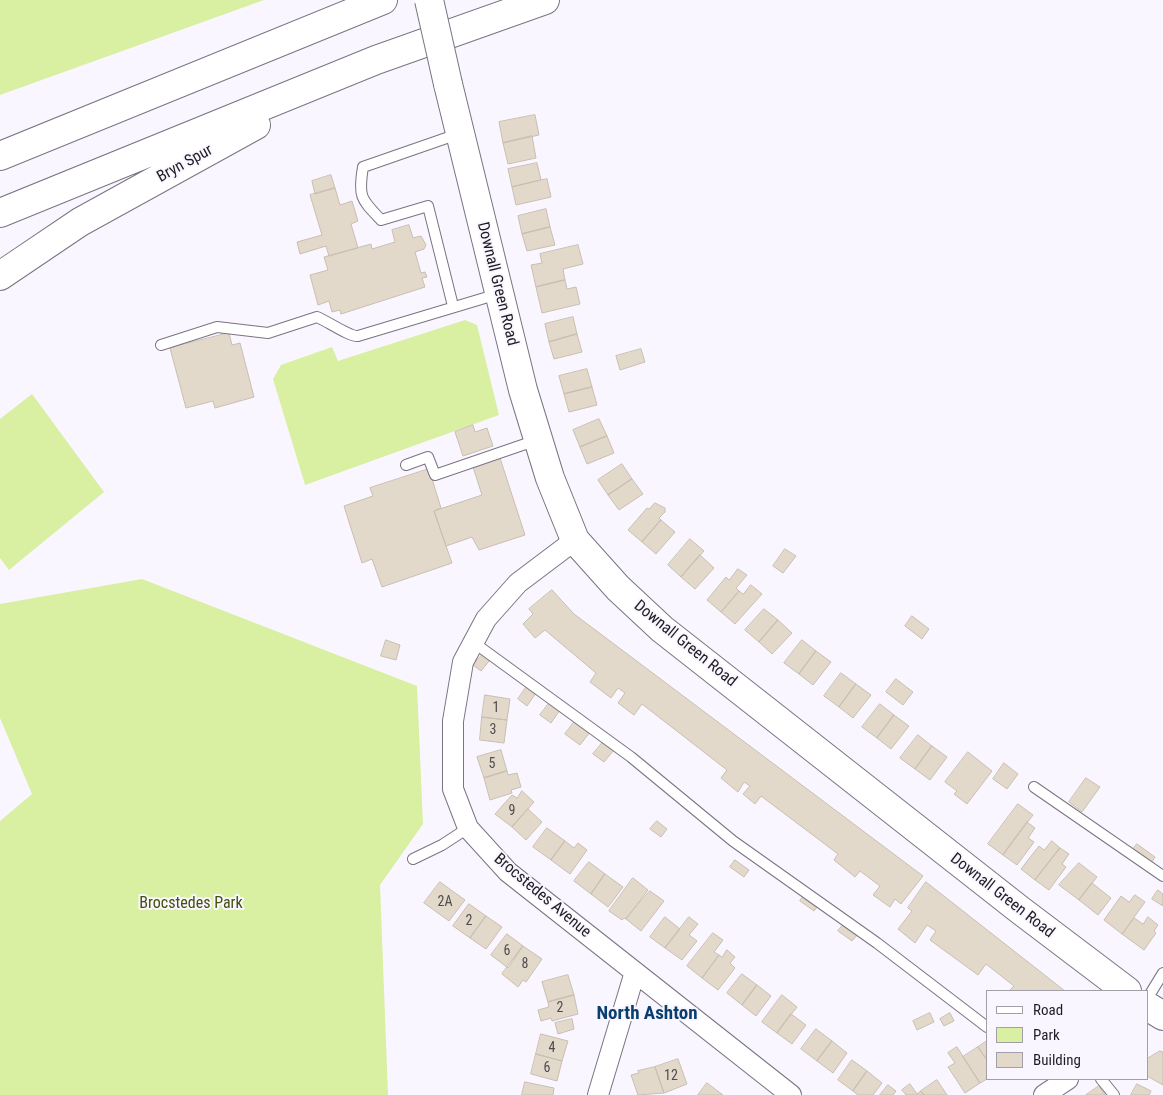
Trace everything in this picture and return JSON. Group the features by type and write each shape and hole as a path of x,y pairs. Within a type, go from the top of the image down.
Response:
{"main road":[{"path":"0,156 383,0"},
{"name":"Downall Green Road","path":"429,0 499,294 538,439 550,478 575,540 618,588 662,629 1020,910 1126,990"},
{"path":"0,213 376,60 545,0"},
{"name":"Bryn Spur","path":"0,276 80,222 376,60"}],"street":[{"name":"Brocstedes Avenue","path":"575,540 518,583 486,619 463,662 453,721 453,789 468,828 508,872 791,1095"},
{"path":"598,1095 635,972"},
{"path":"1044,1095 1061,1080"}],"lane":[{"path":"453,306 428,206 382,220 364,202 359,188 363,167 460,134"},
{"path":"161,345 217,327 268,333 317,317 334,324 354,337 453,306 499,294"},
{"path":"406,465 428,457 434,475 538,439"},
{"path":"473,642 631,757 733,841 877,943 986,1026"},
{"path":"1034,787 1163,876"},
{"path":"413,859 442,845 468,828"},
{"path":"1151,1011 1163,973"},
{"path":"1102,1080 1114,1095"}],"green space":[{"path":"0,0 264,0 0,95"},
{"path":"465,320 477,325 499,415 305,485 273,379 281,365 332,347 338,361"},
{"path":"32,394 104,492 9,570 0,558 0,419"},
{"name":"Brocstedes Park","path":"142,579 417,686 423,824 380,885 388,1095 0,1095 0,821 32,794 0,718 0,604"}],"building":[{"path":"535,115 539,135 503,143 499,122"},
{"path":"532,136 536,158 508,164 503,143"},
{"path":"537,163 541,180 512,187 508,169"},
{"path":"331,175 335,188 315,194 312,181"},
{"path":"547,179 551,197 516,205 512,187"},
{"path":"335,188 340,205 352,201 358,221 351,224 358,248 329,256 326,246 300,254 297,242 322,235 310,195"},
{"path":"546,209 550,227 522,234 518,216"},
{"path":"409,225 413,238 421,236 426,245 424,249 415,252 421,273 425,272 427,277 422,278 425,287 341,314 340,310 332,312 329,301 318,305 310,275 328,270 324,257 371,244 372,249 395,242 392,230"},
{"path":"550,227 555,245 527,251 522,234"},
{"path":"578,245 583,264 563,269 565,280 536,287 531,265 542,263 540,254"},
{"path":"565,280 567,289 576,287 580,304 542,313 536,287"},
{"path":"573,317 577,334 549,342 545,324"},
{"path":"229,333 232,345 240,343 254,397 215,408 213,401 186,408 170,348"},
{"path":"577,334 582,352 554,359 549,342"},
{"path":"641,349 645,362 620,370 616,356"},
{"path":"587,369 592,387 564,394 559,376"},
{"path":"592,387 597,405 569,412 564,394"},
{"path":"599,419 607,436 580,447 573,430"},
{"path":"473,425 475,432 487,428 493,446 463,456 455,432"},
{"path":"607,436 614,453 587,464 580,447"},
{"path":"500,458 525,535 479,550 472,537 446,546 434,511 482,495 473,467"},
{"path":"622,464 632,479 608,495 598,480"},
{"path":"429,469 441,508 434,511 452,563 382,587 372,559 362,563 344,506 373,496 370,488"},
{"path":"632,479 643,494 619,510 608,495"},
{"path":"655,503 665,508 665,512 659,518 661,520 642,542 628,530 647,508 649,509"},
{"path":"661,520 675,532 656,554 642,542"},
{"path":"690,539 704,551 681,577 668,565"},
{"path":"785,549 796,556 783,573 773,566"},
{"path":"700,555 714,568 695,589 681,577"},
{"path":"738,569 747,575 736,588 739,591 721,612 707,600 726,577 729,580"},
{"path":"751,585 762,594 735,624 721,612 739,591 743,594"},
{"path":"552,590 574,614 923,876 901,904 895,899 890,907 873,895 880,886 860,871 855,877 834,860 838,854 761,796 755,804 743,794 750,786 744,782 738,792 721,778 727,770 642,704 634,715 618,703 625,693 618,688 611,698 590,682 596,673 545,630 535,638 523,624 533,614 529,609"},
{"path":"764,609 778,620 759,642 745,630"},
{"path":"912,616 929,629 922,639 905,626"},
{"path":"778,620 792,633 772,654 759,642"},
{"path":"386,640 400,645 396,660 381,656"},
{"path":"802,640 816,651 799,674 784,663"},
{"path":"816,651 831,662 813,685 799,674"},
{"path":"483,654 490,660 481,671 473,665"},
{"path":"841,673 856,684 839,707 824,696"},
{"path":"896,679 913,692 903,705 886,692"},
{"path":"856,684 871,695 853,718 839,707"},
{"path":"527,686 536,693 527,706 518,699"},
{"path":"485,695 510,699 507,720 482,717"},
{"path":"550,702 560,710 551,723 540,715"},
{"path":"880,704 894,715 877,738 862,727"},
{"path":"894,715 909,726 891,749 877,738"},
{"path":"482,717 507,720 504,743 480,740"},
{"path":"575,721 590,732 580,745 565,734"},
{"path":"918,735 932,746 915,769 900,758"},
{"path":"603,742 614,750 604,762 593,754"},
{"path":"932,746 947,757 930,780 915,769"},
{"path":"501,750 507,771 484,778 477,757"},
{"path":"968,752 992,771 967,804 954,794 957,791 945,782"},
{"path":"1004,763 1018,774 1007,789 993,779"},
{"path":"507,771 508,775 517,773 521,787 511,790 512,793 490,800 484,778"},
{"path":"1086,778 1100,787 1082,812 1069,802"},
{"path":"522,791 534,802 512,827 495,814 512,795 517,798"},
{"path":"1018,804 1033,815 1003,855 988,844"},
{"path":"528,809 542,822 526,840 512,827"},
{"path":"657,821 667,829 661,837 650,829"},
{"path":"1027,822 1035,828 1028,838 1034,842 1017,865 1003,855"},
{"path":"547,828 565,841 551,860 533,847"},
{"path":"565,841 574,848 578,843 587,850 570,874 551,860"},
{"path":"1052,841 1060,848 1035,880 1021,869 1039,846 1044,850"},
{"path":"1137,844 1155,857 1150,865 1131,852"},
{"path":"1060,848 1069,854 1062,864 1066,867 1049,890 1035,880"},
{"path":"735,860 749,870 744,877 730,867"},
{"path":"589,862 605,874 591,894 574,881"},
{"path":"1079,863 1097,877 1079,900 1059,885"},
{"path":"605,874 623,887 608,907 591,894"},
{"path":"633,878 648,890 626,919 622,920 609,911"},
{"path":"440,882 465,900 449,921 424,903"},
{"path":"926,882 1064,990 1010,990 1014,986 986,964 978,975 930,940 936,931 927,925 915,943 898,929 912,911 908,908"},
{"path":"1092,883 1111,898 1098,915 1079,900"},
{"path":"1158,890 1163,894 1163,906 1152,899"},
{"path":"650,891 664,901 641,931 626,919"},
{"path":"805,894 819,904 814,911 800,901"},
{"path":"1135,895 1145,902 1122,934 1104,920 1121,896 1129,902"},
{"path":"469,904 486,916 470,938 453,926"},
{"path":"486,916 502,927 486,949 470,938"},
{"path":"665,917 680,929 665,948 650,937"},
{"path":"689,917 698,924 689,935 697,941 682,960 665,948"},
{"path":"1148,917 1158,925 1154,931 1156,933 1144,950 1122,934 1134,918 1143,924"},
{"path":"844,924 858,934 852,941 838,931"},
{"path":"713,933 723,940 714,952 719,955 702,978 687,966"},
{"path":"507,934 523,946 508,968 491,955"},
{"path":"523,946 542,959 526,982 523,980 518,987 502,974"},
{"path":"727,950 735,957 730,963 735,968 718,990 702,978 719,955 722,957"},
{"path":"742,974 757,985 742,1005 727,993"},
{"path":"568,975 574,995 548,1002 542,982"},
{"path":"757,985 771,996 756,1016 742,1005"},
{"path":"574,995 578,1014 552,1021 551,1018 541,1021 538,1010 549,1007 548,1002"},
{"path":"782,995 797,1007 777,1033 762,1022"},
{"path":"930,1013 934,1022 917,1030 913,1021"},
{"path":"950,1013 954,1021 944,1026 940,1019"},
{"path":"791,1014 806,1025 792,1044 777,1033"},
{"path":"572,1019 574,1029 558,1034 555,1023"},
{"path":"816,1029 832,1041 817,1061 801,1049"},
{"path":"541,1034 568,1041 562,1061 536,1054"},
{"path":"832,1041 847,1053 833,1073 817,1061"},
{"path":"986,1042 986,1059 978,1047"},
{"path":"957,1047 980,1083 965,1093 948,1067 955,1063 948,1053"},
{"path":"978,1047 986,1059 986,1080 980,1083 963,1057"},
{"path":"1160,1051 1163,1052 1163,1085 1148,1077 1148,1058"},
{"path":"536,1054 562,1061 557,1081 531,1074"},
{"path":"678,1059 687,1084 664,1093 655,1067"},
{"path":"852,1060 867,1071 853,1091 838,1080"},
{"path":"655,1067 664,1093 638,1095 631,1075 639,1073 638,1071"},
{"path":"867,1071 882,1083 873,1095 858,1095 853,1091"},
{"path":"937,1080 947,1095 924,1095 921,1091"},
{"path":"525,1082 554,1088 553,1095 522,1095"},
{"path":"707,1083 723,1095 698,1095"},
{"path":"910,1084 917,1094 921,1091 924,1095 906,1095 902,1090"},
{"path":"1137,1084 1151,1091 1149,1095 1131,1095"},
{"path":"888,1085 896,1091 893,1095 880,1095"},
{"path":"1099,1086 1105,1095 1086,1095"}],"district":[{"name":"North Ashton","path":"647,1014"}]}
